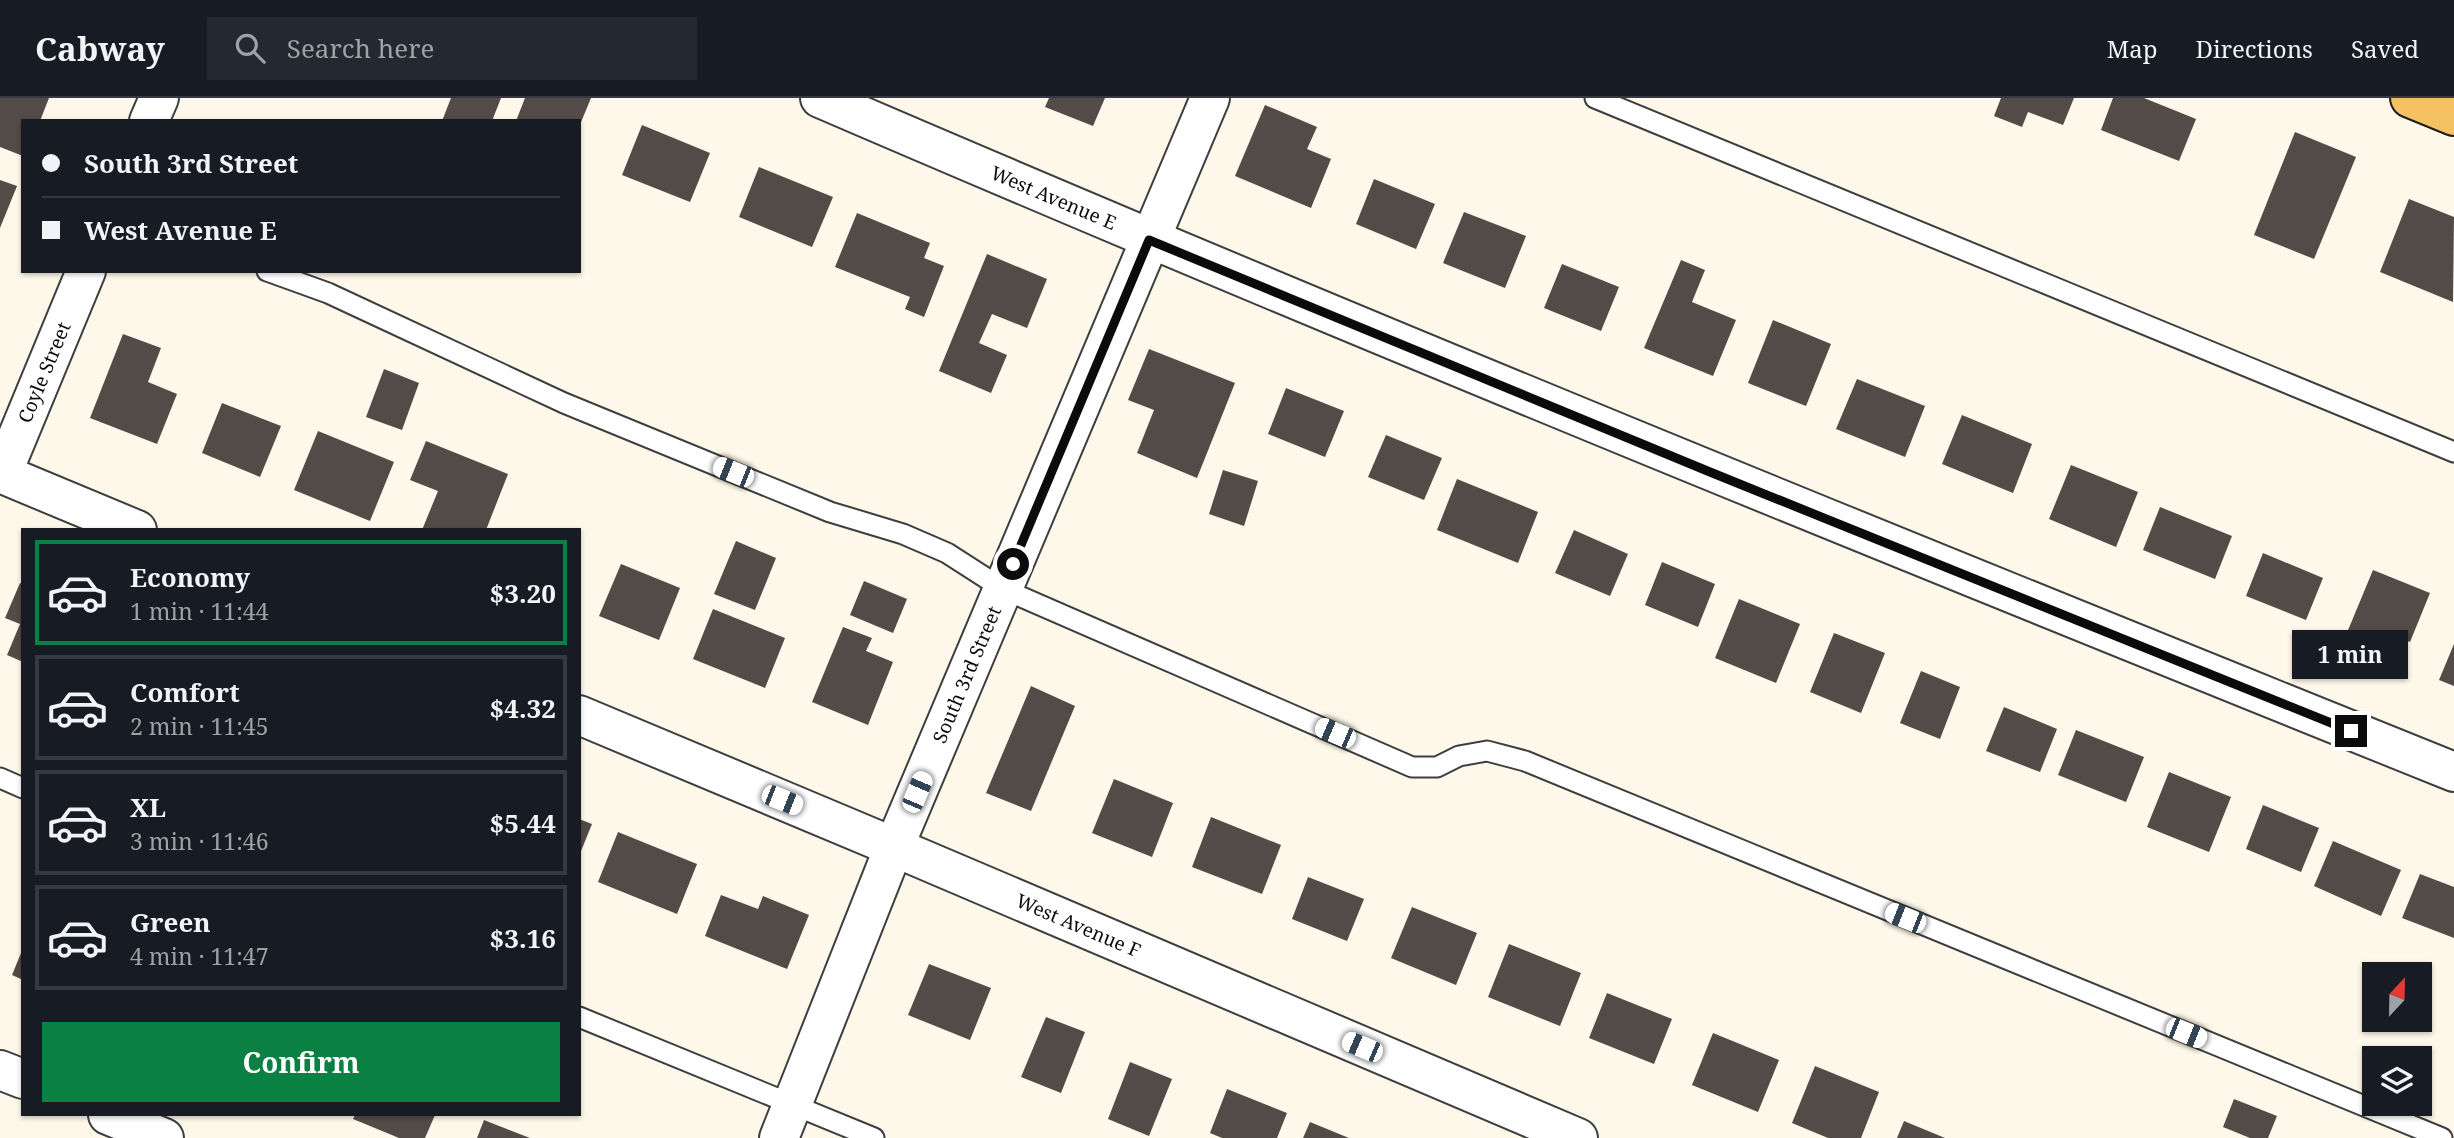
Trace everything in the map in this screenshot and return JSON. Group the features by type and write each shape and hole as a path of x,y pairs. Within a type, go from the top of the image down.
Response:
{"main road":[{"path":"2410,98 2454,116"}],"street":[{"path":"150,119 159,98"},
{"name":"West Avenue E","path":"820,98 1149,240 1723,477 2454,772"},
{"name":"South 3rd Street","path":"786,1121 894,846 1210,98"},
{"name":"Coyle Street","path":"1,473 85,273"},
{"path":"1,473 132,528"},
{"name":"West Avenue F","path":"581,716 894,846 1578,1138"},
{"path":"0,1070 21,1078"},
{"path":"110,1116 164,1138"}],"lane":[{"path":"1595,98 2454,452"},
{"path":"273,273 328,293 589,413 830,512 914,539 947,553 1003,589 1412,767 1437,766 1459,756 1487,751 1525,761 2442,1138"},
{"path":"0,778 21,787"},
{"path":"581,1018 786,1121 874,1138"}],"building":[{"path":"0,98 49,98 41,119 21,119 21,155 0,147"},
{"path":"451,98 501,98 493,119 443,119"},
{"path":"525,98 591,98 581,122 581,119 517,119"},
{"path":"1049,98 1105,98 1093,126 1045,107"},
{"path":"2001,98 2074,98 2063,125 2028,112 2022,127 1994,116"},
{"path":"2113,98 2144,98 2196,119 2179,161 2101,130"},
{"path":"1265,105 1317,127 1307,149 1331,159 1311,208 1235,176"},
{"path":"642,125 710,153 690,202 622,175"},
{"path":"2295,132 2356,157 2314,259 2254,235"},
{"path":"759,167 833,197 812,247 739,217"},
{"path":"1374,179 1435,204 1416,249 1356,224"},
{"path":"0,180 17,186 0,228"},
{"path":"2409,199 2454,217 2453,302 2380,272"},
{"path":"1464,212 1526,236 1505,288 1443,263"},
{"path":"857,213 930,243 924,258 944,266 924,317 905,309 910,297 835,267"},
{"path":"987,254 1047,279 1027,328 992,314 979,343 1007,355 991,393 939,371"},
{"path":"1681,260 1705,270 1692,302 1736,320 1713,376 1644,348"},
{"path":"1562,264 1619,287 1601,331 1544,308"},
{"path":"1773,320 1831,344 1806,406 1748,383"},
{"path":"123,334 161,348 148,382 177,394 157,444 90,418"},
{"path":"1149,349 1235,383 1197,478 1137,453 1154,410 1128,400"},
{"path":"384,369 419,383 402,430 366,417"},
{"path":"1857,379 1925,406 1905,457 1836,429"},
{"path":"1286,388 1344,411 1325,457 1268,434"},
{"path":"222,403 281,426 260,477 202,453"},
{"path":"1962,415 2032,444 2013,493 1942,464"},
{"path":"318,431 394,462 370,521 294,490"},
{"path":"1386,435 1442,458 1424,500 1368,477"},
{"path":"426,441 508,474 487,528 423,528 438,491 410,480"},
{"path":"2071,465 2138,492 2116,547 2049,519"},
{"path":"1223,470 1258,481 1244,526 1209,514"},
{"path":"1457,479 1538,512 1518,563 1437,530"},
{"path":"2160,507 2232,536 2215,579 2143,550"},
{"path":"1574,530 1628,554 1610,596 1555,573"},
{"path":"736,541 776,558 755,610 714,594"},
{"path":"2263,553 2323,578 2306,620 2246,596"},
{"path":"1662,562 1715,584 1698,627 1645,605"},
{"path":"621,564 680,588 659,640 599,616"},
{"path":"2373,570 2430,593 2410,642 2390,634 2383,650 2346,635"},
{"path":"864,581 907,599 893,633 850,615"},
{"path":"21,583 21,661 7,655 20,624 5,618"},
{"path":"1739,599 1800,624 1776,683 1715,658"},
{"path":"713,609 785,638 765,688 693,659"},
{"path":"843,627 872,638 866,651 893,662 868,725 812,702"},
{"path":"1834,633 1885,653 1861,713 1810,692"},
{"path":"2454,644 2454,686 2439,680"},
{"path":"1921,671 1960,687 1940,739 1900,723"},
{"path":"1031,686 1075,706 1031,811 986,793"},
{"path":"2004,707 2057,729 2040,772 1986,751"},
{"path":"2076,730 2144,757 2126,802 2058,775"},
{"path":"2169,772 2231,797 2209,852 2147,827"},
{"path":"1114,779 1173,803 1152,857 1092,833"},
{"path":"2263,805 2319,828 2301,872 2246,849"},
{"path":"1211,817 1281,845 1262,894 1192,867"},
{"path":"581,820 592,824 581,851"},
{"path":"618,832 697,864 677,914 598,882"},
{"path":"2333,841 2401,870 2381,916 2314,886"},
{"path":"2420,874 2454,887 2454,938 2402,918"},
{"path":"1308,877 1364,899 1347,941 1292,919"},
{"path":"721,895 758,909 763,896 809,915 787,969 705,936"},
{"path":"1412,907 1477,933 1456,985 1391,958"},
{"path":"1509,944 1581,973 1560,1026 1488,997"},
{"path":"21,953 21,979 12,975"},
{"path":"929,964 991,988 970,1040 908,1015"},
{"path":"1607,993 1672,1019 1654,1064 1589,1038"},
{"path":"1046,1017 1085,1032 1061,1093 1021,1077"},
{"path":"1713,1033 1779,1060 1758,1112 1692,1085"},
{"path":"1130,1062 1172,1079 1149,1136 1108,1119"},
{"path":"1815,1066 1879,1092 1861,1138 1828,1138 1792,1123"},
{"path":"1227,1089 1287,1113 1277,1138 1222,1138 1210,1133"},
{"path":"2234,1099 2277,1116 2268,1138 2250,1138 2223,1127"},
{"path":"354,1116 435,1116 425,1138 399,1138 353,1119"},
{"path":"484,1120 530,1138 477,1138"},
{"path":"1904,1121 1945,1138 1897,1138"},
{"path":"1310,1122 1349,1138 1303,1138"}],"route":[{"path":"1013,564 1149,240 1710,472 2351,731"}]}
